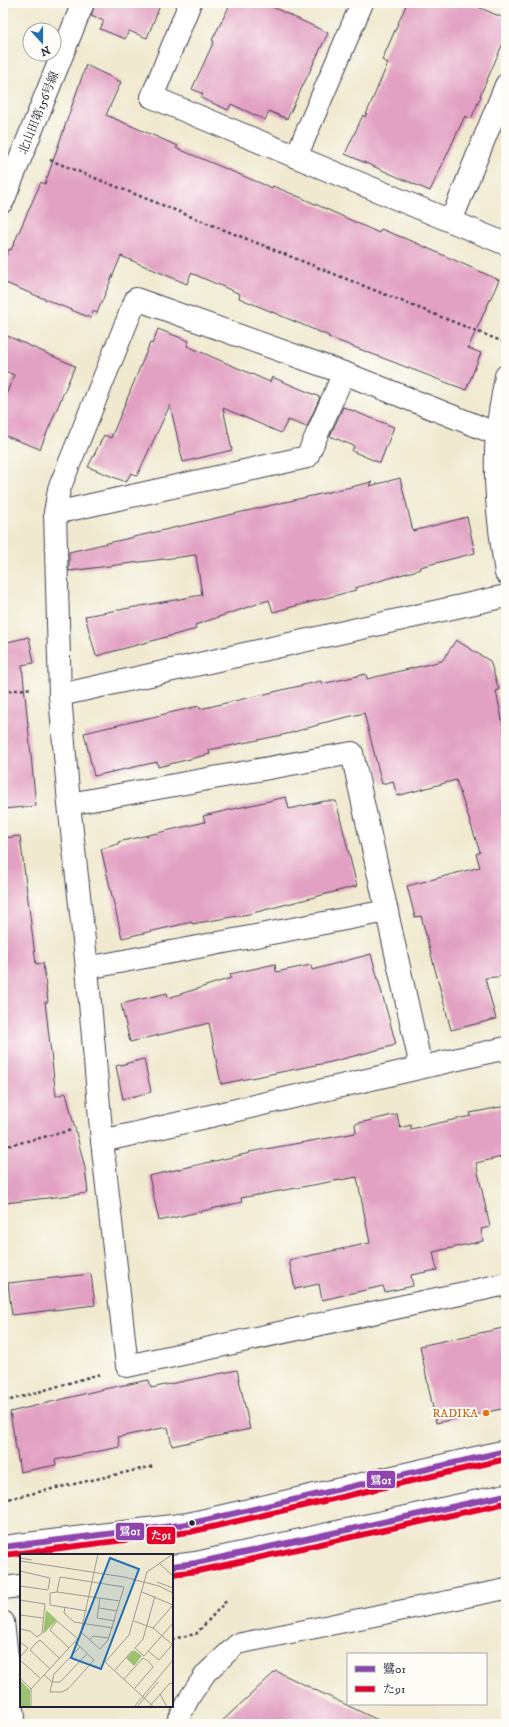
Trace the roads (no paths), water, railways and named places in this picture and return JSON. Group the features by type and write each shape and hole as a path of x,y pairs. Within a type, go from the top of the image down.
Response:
{"street":[{"name":"北山田第156号線","path":"3,201 83,3"},
{"path":"190,3 152,97 506,244"},
{"path":"296,157 362,3"},
{"path":"451,221 506,85"},
{"path":"497,434 344,373 136,299 59,489 54,513 60,695 69,804 88,968 101,1132 127,1366 506,1284"},
{"path":"54,513 307,457 344,373"},
{"path":"506,376 497,434 497,485 501,538 506,573"},
{"path":"60,695 506,596"},
{"path":"69,804 352,753 421,1067"},
{"path":"88,968 387,911"},
{"path":"101,1132 421,1067 506,1048"},
{"path":"3,1547 188,1524 506,1450"},
{"path":"173,1566 196,1563 506,1495"},
{"path":"3,1588 20,1586"},
{"path":"3,1622 14,1717 10,1724"}],"lane":[{"path":"176,1724 191,1695 206,1672 237,1644 506,1589"}],"place":[{"name":"RADIKA","path":"486,1413"}]}
